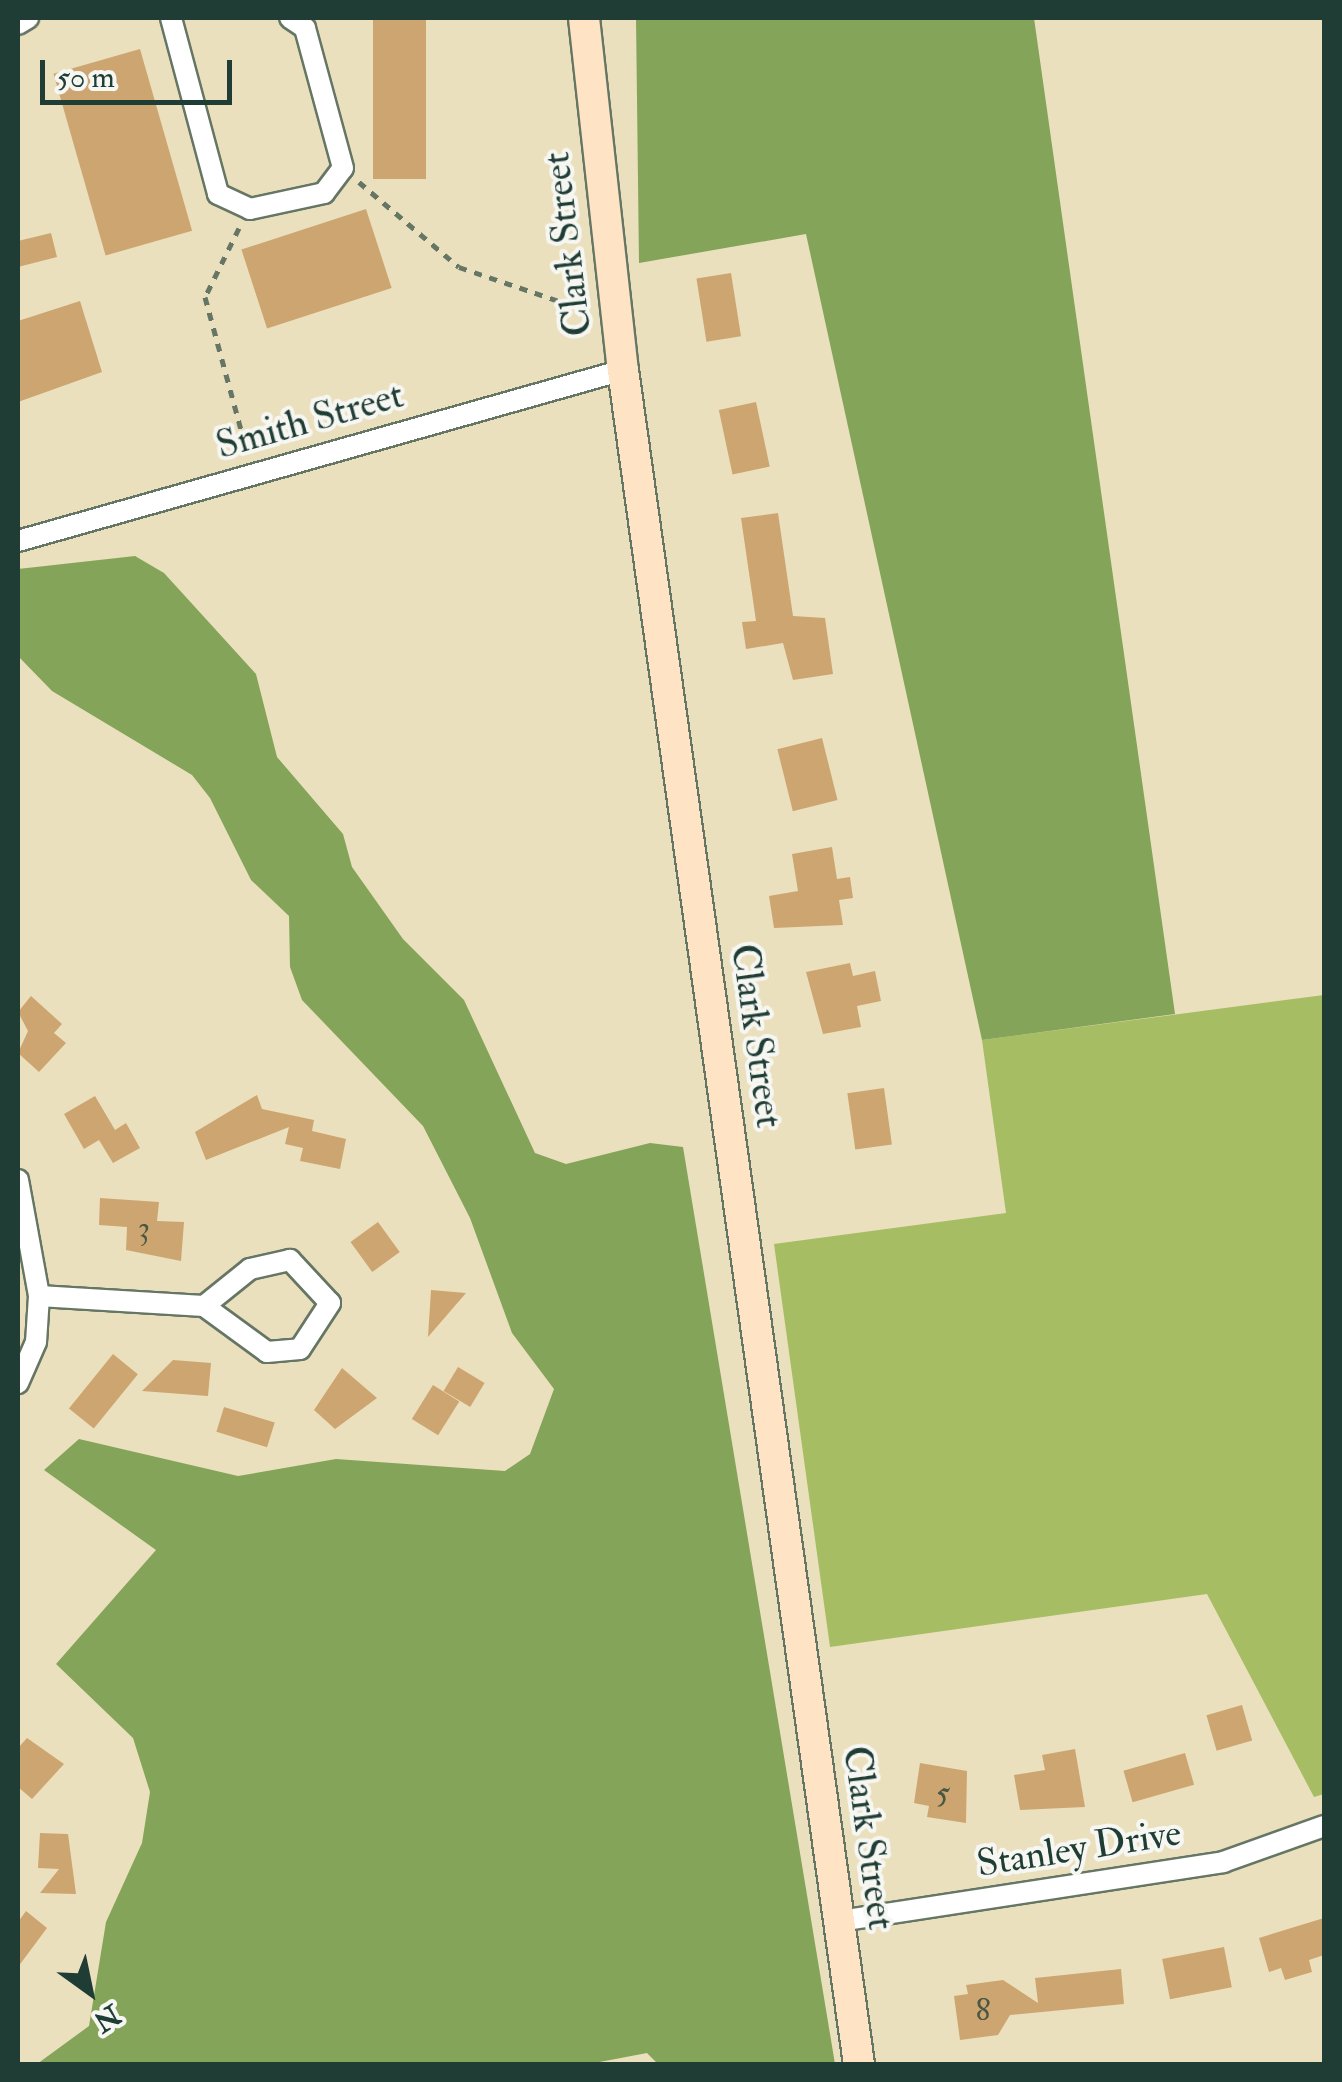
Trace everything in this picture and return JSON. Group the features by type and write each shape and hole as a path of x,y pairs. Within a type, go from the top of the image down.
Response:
{"main road":[{"name":"Clark Street","path":"584,18 623,370 859,2064"}],"street":[{"path":"18,24 28,18"},
{"path":"172,18 218,194 250,209 324,193 343,168 305,28 290,18"},
{"name":"Smith Street","path":"18,541 623,370"},
{"path":"18,1180 39,1296 36,1342 18,1383"},
{"path":"39,1296 204,1306 267,1352 300,1349 330,1303 290,1260 250,1270 204,1306"},
{"name":"Stanley Drive","path":"840,1921 1223,1862 1324,1826"}],"path":[{"path":"343,168 459,266 588,310"},
{"path":"246,448 204,297 217,258 250,209"}],"green space":[{"path":"636,18 1034,18 1175,1014 982,1040 806,234 639,263"},
{"path":"135,556 164,573 256,674 277,757 343,834 352,867 403,939 464,1000 535,1153 566,1164 650,1143 683,1147 835,2064 658,2064 647,2053 589,2064 37,2064 89,2026 106,1922 142,1843 150,1792 133,1738 56,1664 156,1550 44,1470 79,1439 238,1476 336,1459 505,1471 530,1454 554,1389 512,1333 470,1218 423,1126 302,1000 290,967 289,916 251,880 210,798 192,775 52,691 18,656 18,569"},
{"path":"1324,995 1324,1794 1314,1797 1207,1594 830,1647 774,1244 1006,1213 982,1040"}],"building":[{"path":"373,18 426,18 426,179 373,179"},
{"path":"140,49 192,231 106,255 53,74"},
{"path":"366,209 392,288 267,328 241,249"},
{"path":"51,233 57,257 18,267 18,241"},
{"path":"731,273 741,336 706,342 696,278"},
{"path":"80,301 102,372 18,402 18,321"},
{"path":"756,402 770,467 733,474 719,410"},
{"path":"778,513 793,616 825,618 833,674 793,680 783,643 746,649 742,622 756,621 741,518"},
{"path":"822,738 837,800 793,811 777,749"},
{"path":"832,847 837,879 850,877 853,898 839,900 843,925 774,928 769,896 798,891 792,854"},
{"path":"850,963 853,976 875,971 881,1001 857,1006 861,1027 823,1034 806,972"},
{"path":"31,996 62,1024 54,1033 66,1043 39,1072 18,1053 28,1031 18,1012"},
{"path":"884,1088 892,1144 855,1150 847,1093"},
{"path":"257,1095 262,1109 314,1120 312,1131 346,1139 340,1169 300,1161 303,1148 285,1144 289,1127 206,1160 195,1132"},
{"path":"95,1096 115,1130 126,1123 140,1148 113,1163 99,1140 84,1149 64,1114"},
{"path":"100,1198 159,1202 157,1221 184,1222 181,1261 126,1250 127,1227 99,1225"},
{"path":"378,1222 400,1252 372,1272 350,1242"},
{"path":"431,1290 466,1293 428,1337"},
{"path":"113,1354 138,1374 94,1429 69,1408"},
{"path":"173,1360 211,1363 208,1396 142,1391"},
{"path":"458,1367 485,1383 470,1407 444,1391"},
{"path":"342,1368 377,1398 335,1429 314,1410"},
{"path":"433,1385 459,1401 438,1435 412,1419"},
{"path":"224,1407 275,1422 267,1447 216,1432"},
{"path":"1242,1705 1252,1741 1217,1751 1206,1715"},
{"path":"27,1738 64,1764 32,1799 18,1787 18,1748"},
{"path":"1075,1749 1085,1807 1020,1810 1014,1775 1045,1770 1042,1755"},
{"path":"1185,1753 1194,1785 1133,1802 1123,1771"},
{"path":"920,1763 967,1771 966,1823 927,1817 929,1806 914,1803"},
{"path":"40,1833 68,1834 76,1894 40,1893 59,1869 38,1868"},
{"path":"26,1911 47,1928 18,1967 18,1922"},
{"path":"1324,1918 1324,1955 1309,1960 1312,1972 1285,1980 1281,1968 1269,1972 1259,1938"},
{"path":"1224,1947 1232,1987 1170,1999 1162,1959"},
{"path":"1121,1969 1124,2004 1010,2015 998,2035 960,2040 954,1996 968,1994 966,1985 1003,1980 1038,2003 1035,1978"}]}
